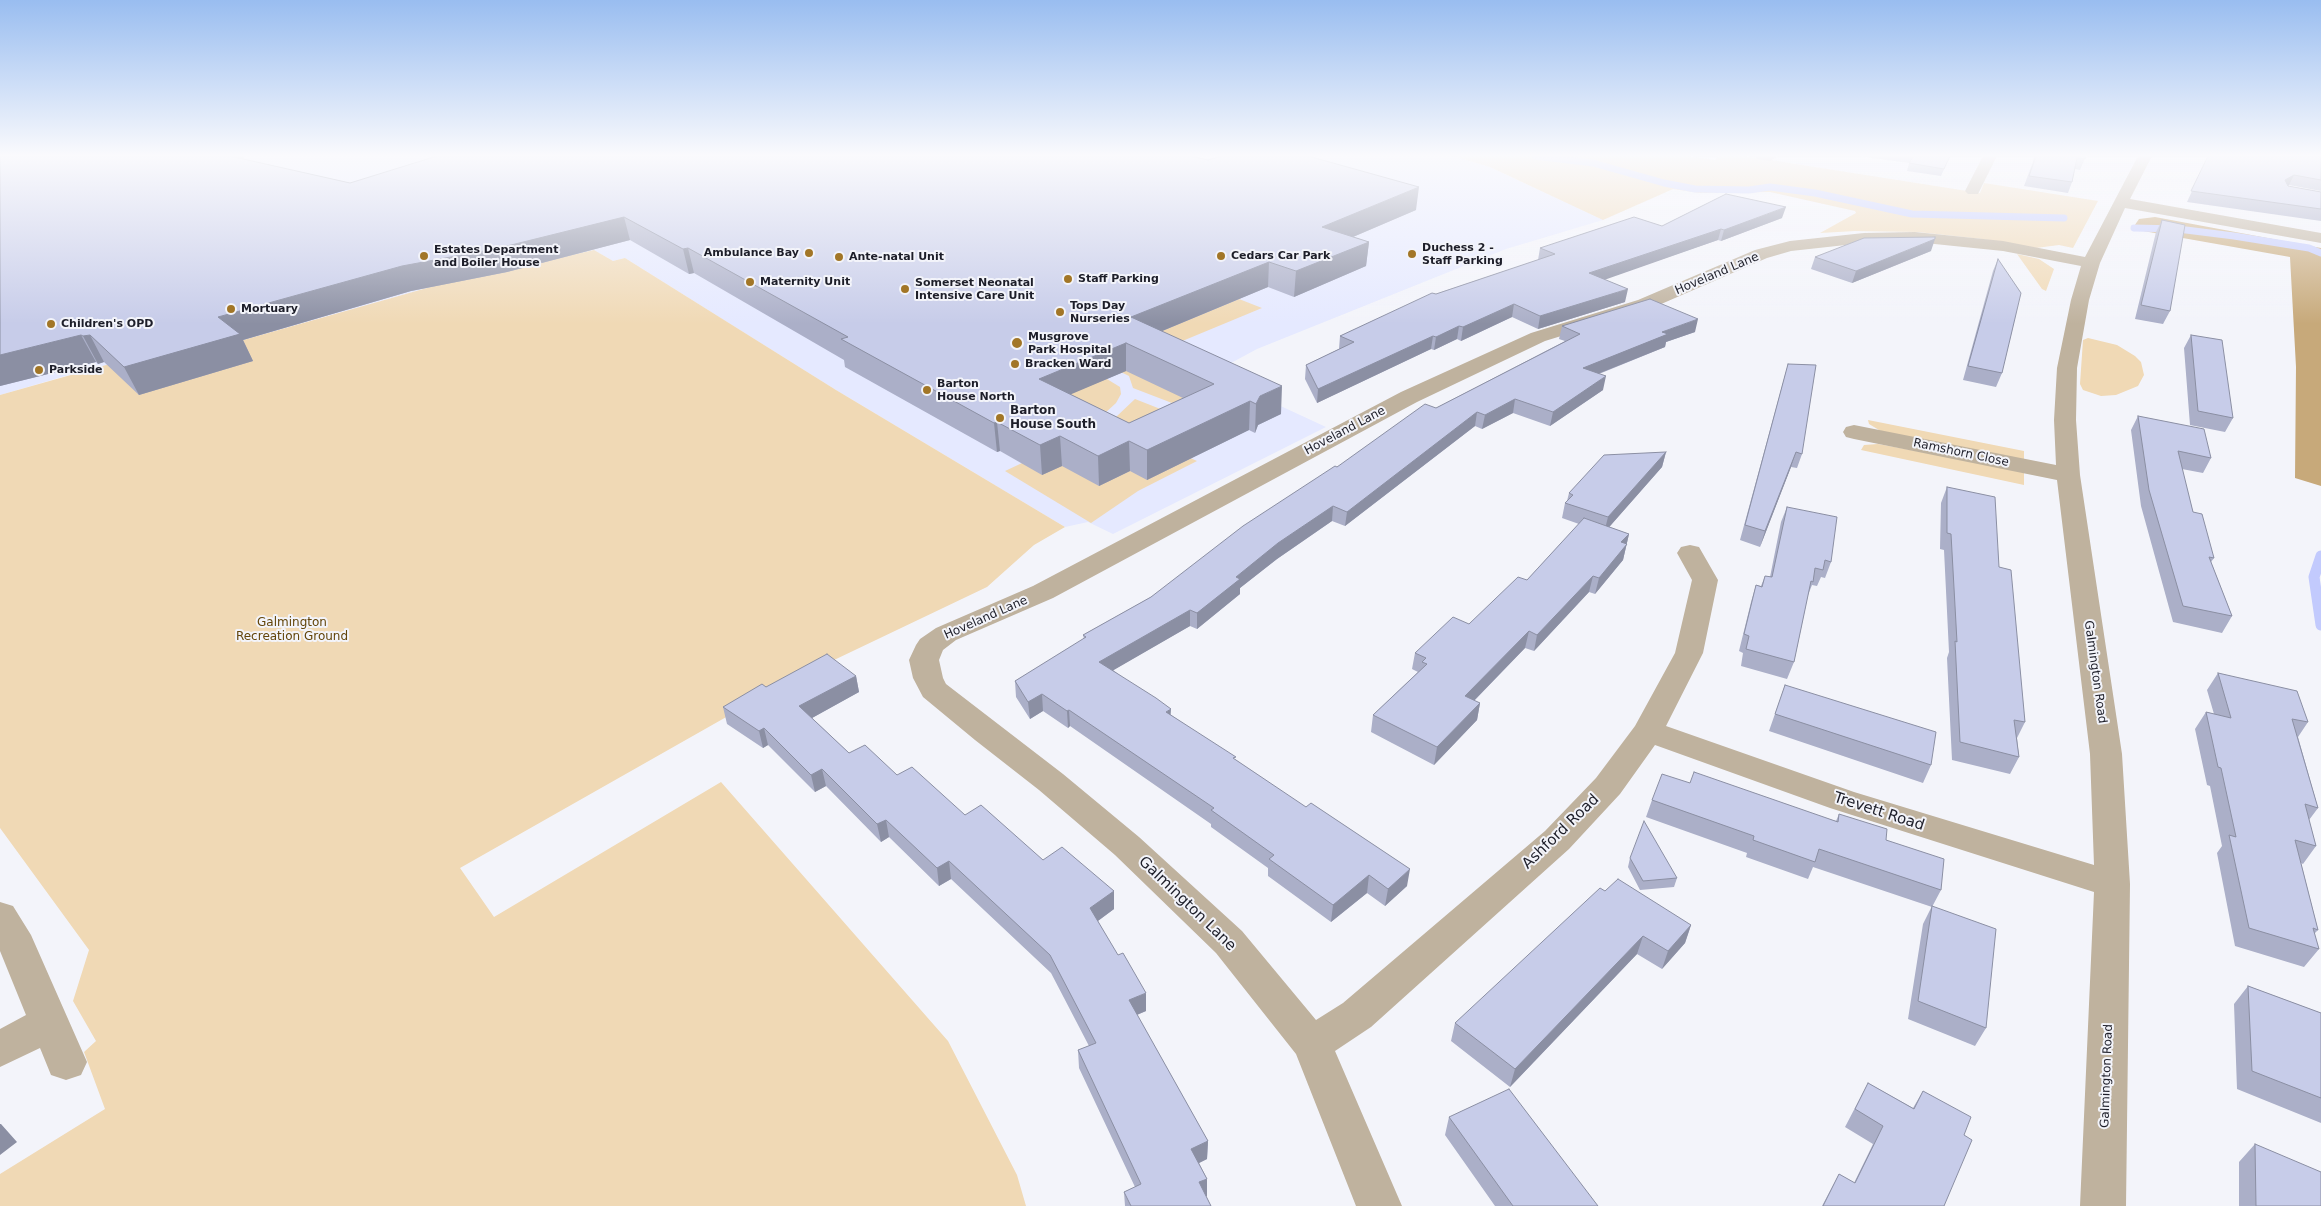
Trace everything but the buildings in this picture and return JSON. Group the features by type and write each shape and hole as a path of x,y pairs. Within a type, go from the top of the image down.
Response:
{"street":[{"name":"Galmington Road","path":"2103,1206 2112,884 2106,754 2068,475 2065,420 2067,368 2080,300 2091,263 2115,212"},
{"path":"2177,212 2321,238"},
{"name":"Hoveland Lane","path":"924,660 930,645 946,634 1043,592 1409,397 1538,337 1645,304 1741,262 1790,246 1864,238 1915,237 2003,246 2091,263"},
{"name":"Ramshorn Close","path":"1854,433 2068,475"},
{"name":"Ashford Road","path":"1312,1044 1357,1015 1557,840 1608,786 1648,731 1689,653 1705,580 1690,553"},
{"name":"Galmington Lane","path":"924,660 928,678 934,690 986,733 1051,782 1127,846 1229,942 1312,1044 1379,1206"},
{"name":"Trevett Road","path":"1648,731 1842,800 2112,884"},
{"path":"0,916 12,935 66,1062"},
{"path":"0,1049 49,1023"}],"shaded area":[{"name":"Musgrove Park Hospital","path":"0,212 1587,212 1603,220 1506,249 1257,349 1231,363 1246,390 1326,427 1113,534 1088,522 1065,527 836,390 625,258 613,261 594,250 434,286 208,350 96,367 0,395"},
{"path":"2155,217 2321,248 2321,486 2295,478 2296,367 2290,257 2132,229 2139,219"}],"green space":[{"path":"1587,212 1620,212 1603,220"},
{"path":"2092,212 2073,248 2059,245 2036,248 1982,239 1918,232 1855,231 1820,233 1856,213"},
{"name":"Galmington Recreation Ground","path":"594,250 613,261 625,258 836,390 1065,527 1034,545 987,587 788,682 460,868 494,917 721,782 948,1041 1017,1175 1026,1206 0,1206 0,1174 105,1109 84,1052 96,1041 73,1001 89,950 0,828 0,395 177,345 208,350 434,286"},
{"path":"2017,254 2039,259 2054,269 2046,291 2042,289"},
{"path":"1239,299 1262,308 1180,342 1152,335"},
{"path":"2088,338 2117,345 2135,356 2141,362 2144,375 2138,386 2116,395 2101,396 2083,390 2080,384 2083,340"},
{"path":"1109,366 1218,383 1172,403 1133,388 1129,376"},
{"path":"1102,376 1120,387 1121,394 1116,403 1104,414 1056,386"},
{"path":"1135,399 1163,410 1141,422 1091,431 1116,417"},
{"path":"1868,420 2024,451 2024,461 1884,433 1869,424"},
{"path":"1067,442 1173,450 1197,461 1138,491 1091,523 1005,471"},
{"path":"1878,444 2024,471 2024,485 1861,450 1864,445"}],"waterway":[{"path":"1904,212 2064,218"},
{"path":"2134,228 2178,229 2234,236 2309,248 2321,253"},
{"path":"2321,556 2314,577 2321,625"}],"place":[{"name":"Ambulance Bay","path":"809,253"},
{"name":"Duchess 2 - Staff Parking","path":"1412,254"},
{"name":"Estates Department and Boiler House","path":"424,256"},
{"name":"Cedars Car Park","path":"1221,256"},
{"name":"Ante-natal Unit","path":"839,257"},
{"name":"Staff Parking","path":"1068,279"},
{"name":"Maternity Unit","path":"750,282"},
{"name":"Somerset Neonatal Intensive Care Unit","path":"905,289"},
{"name":"Mortuary","path":"231,309"},
{"name":"Tops Day Nurseries","path":"1060,312"},
{"name":"Children's OPD","path":"51,324"},
{"name":"Musgrove Park Hospital","path":"1017,343"},
{"name":"Bracken Ward","path":"1015,364"},
{"name":"Parkside","path":"39,370"},
{"name":"Barton House North","path":"927,390"},
{"name":"Barton House South","path":"1000,418"}]}
